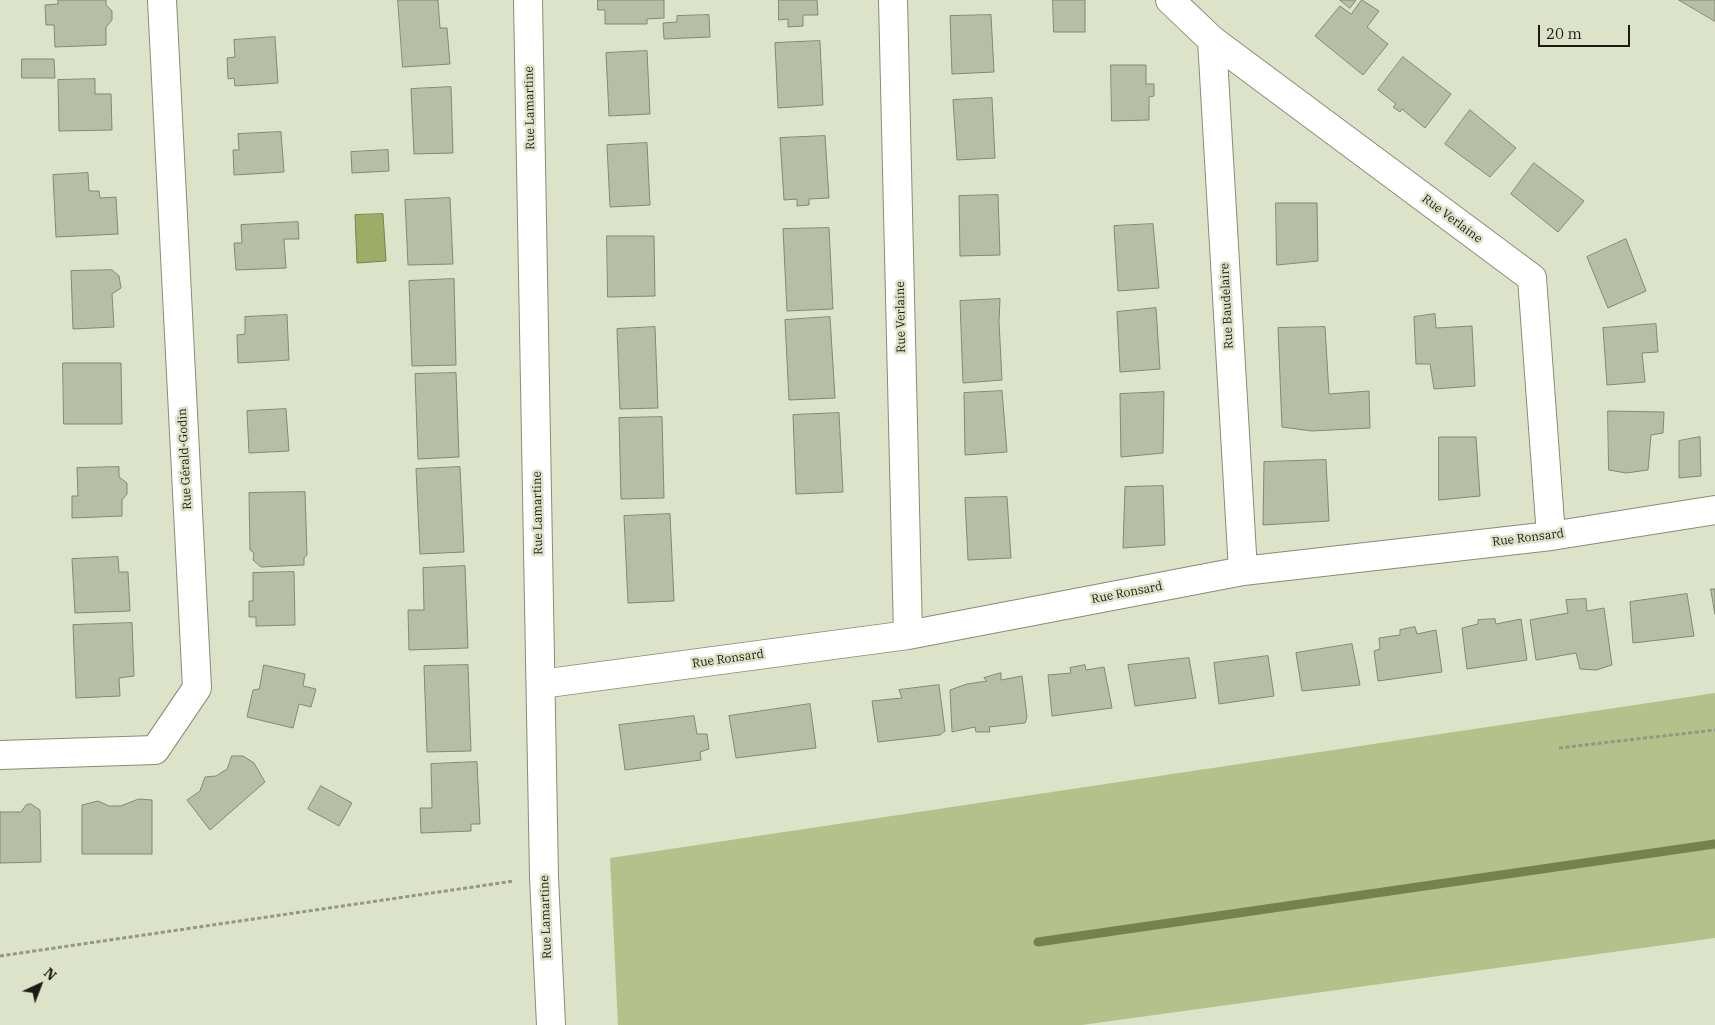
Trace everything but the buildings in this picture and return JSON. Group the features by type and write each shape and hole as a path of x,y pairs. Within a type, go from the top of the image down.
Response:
{"street":[{"name":"Rue Gérald-Godin","path":"0,755 155,750 197,688 162,0"},
{"name":"Rue Lamartine","path":"528,0 544,877 551,1025"},
{"name":"Rue Verlaine","path":"893,0 908,635"},
{"name":"Rue Verlaine","path":"1170,0 1212,40 1532,278 1551,536"},
{"name":"Rue Baudelaire","path":"1212,40 1242,571"},
{"name":"Rue Ronsard","path":"541,684 908,635 1242,571 1551,536 1715,510"}],"path":[{"path":"1559,748 1715,730"},
{"path":"0,956 544,877"}],"shaded area":[{"path":"383,214 386,261 357,263 355,215"},
{"path":"1715,693 1715,938 1082,1025 618,1025 610,858"}],"waterway":[{"path":"1038,942 1715,844"}]}
